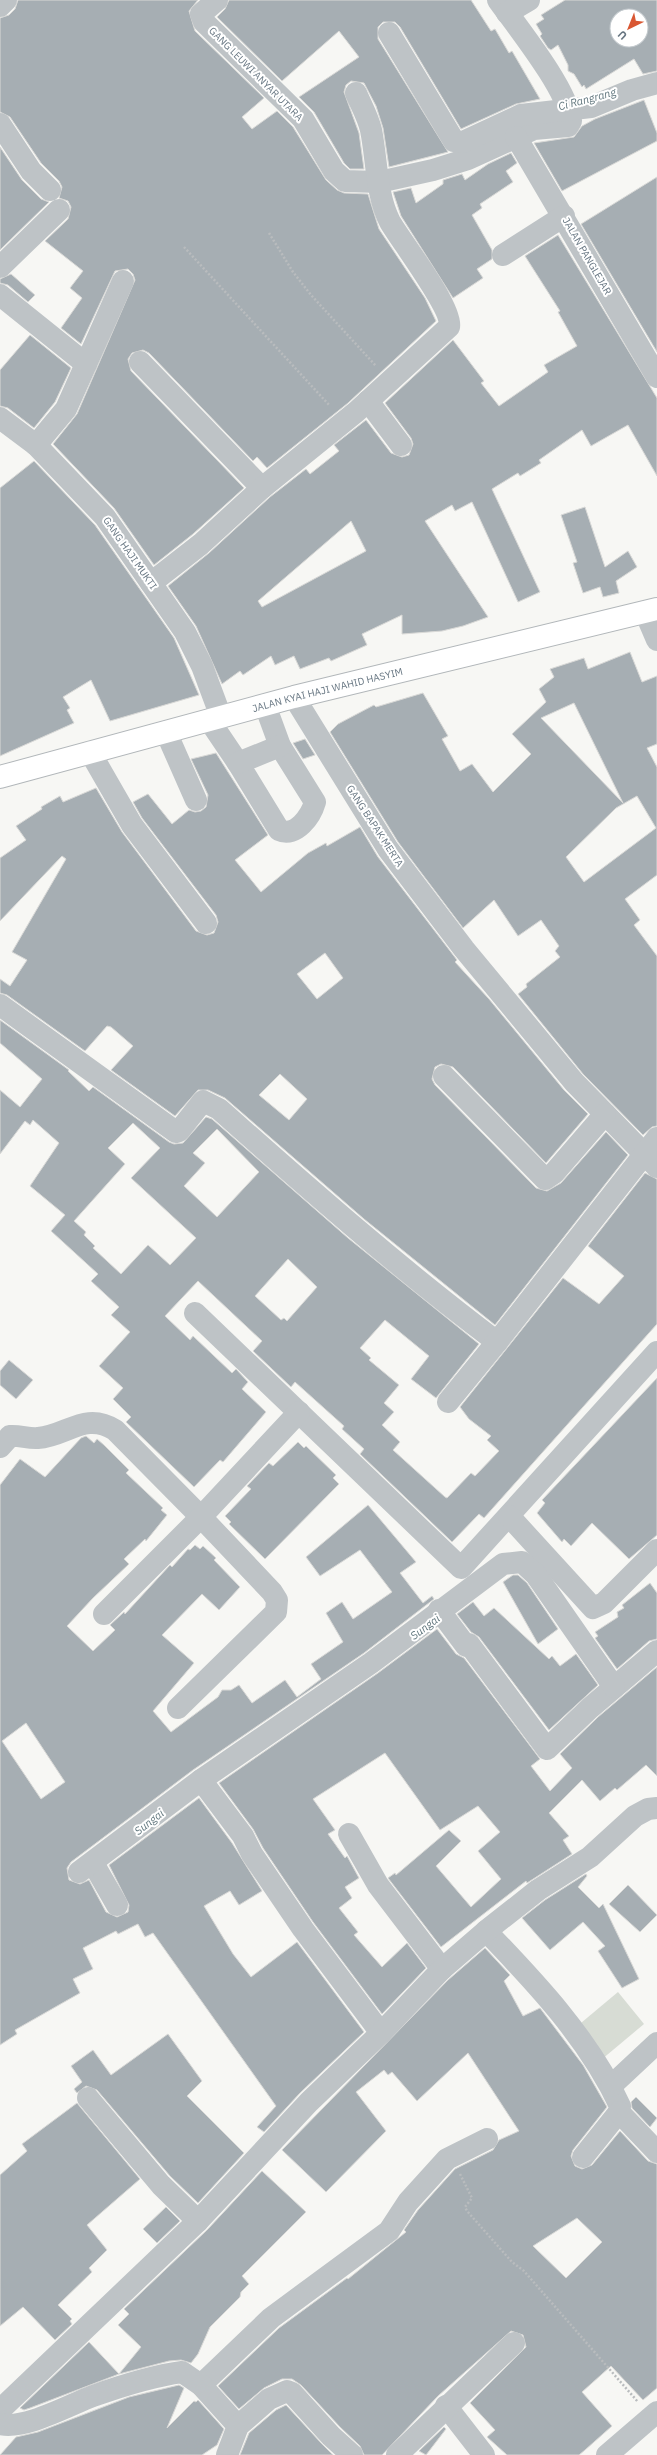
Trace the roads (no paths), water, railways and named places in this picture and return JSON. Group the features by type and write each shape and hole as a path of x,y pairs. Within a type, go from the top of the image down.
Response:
{"main road":[{"name":"JALAN KYAI HAJI WAHID HASYIM","path":"0,777 294,697 651,611"}],"street":[{"path":"0,6 6,0"},
{"name":"GANG LEUWI ANYAR UTARA","path":"217,0 202,14 204,22 303,119 334,171 345,181 379,182"},
{"path":"379,182 433,170 468,158 534,129 568,126 571,114 562,93 503,6 529,0"},
{"path":"389,33 454,141 463,142 522,115 571,114 632,90 657,83"},
{"path":"151,583 201,544 262,488 344,422 449,327 450,323 443,304 390,221 381,197 370,128 356,93"},
{"path":"2,133 31,171 50,190"},
{"name":"JALAN PANGLEJAR","path":"516,137 564,216 657,377"},
{"path":"0,267 59,210"},
{"path":"503,255 564,216"},
{"path":"36,445 66,409 123,281"},
{"path":"0,295 86,364"},
{"path":"140,362 262,488"},
{"path":"368,401 401,445"},
{"name":"GANG HAJI MUKTI","path":"0,418 36,445 105,516 191,643 215,718 238,763 278,830 288,832 304,824 311,815 315,802 280,746"},
{"path":"651,611 657,640"},
{"name":"GANG BAPAK MERTA","path":"294,697 388,849 464,949 574,1082 605,1114 653,1153"},
{"path":"238,763 280,746 264,705"},
{"path":"166,732 196,800"},
{"path":"90,752 132,825 206,923"},
{"path":"0,1005 176,1132 180,1131 203,1101 219,1109 337,1215 424,1287 497,1342"},
{"path":"444,1076 545,1179 554,1172 605,1114"},
{"path":"448,1402 653,1153"},
{"path":"195,1313 459,1567 463,1567 657,1352"},
{"path":"104,1614 201,1517 299,1412"},
{"path":"0,1446 7,1438 14,1436 38,1438 80,1424 106,1425 114,1430 201,1517 272,1592 278,1607 271,1618 178,1708"},
{"path":"509,1516 593,1608 604,1603 657,1550"},
{"path":"117,1905 86,1867 201,1780 441,1613 503,1564 522,1562 536,1575 614,1687"},
{"path":"441,1613 466,1646 469,1644 547,1749 614,1687 657,1651"},
{"path":"201,1780 243,1836 252,1854 302,1929 381,2033"},
{"path":"0,2410 198,2221 309,2102 381,2033 442,1969 486,1931 538,1890 590,1857 635,1816 648,1809 657,1808"},
{"path":"349,1834 378,1885 442,1969"},
{"path":"486,1931 528,1975 592,2055 611,2086 620,2106 619,2112 583,2157"},
{"path":"611,2086 657,2042"},
{"path":"88,2098 161,2185 198,2221"},
{"path":"619,2112 657,2152"},
{"path":"201,2385 271,2318 389,2231 408,2202 447,2159 487,2139"},
{"path":"397,2455 446,2406 514,2343"},
{"path":"0,2424 6,2426 39,2418 94,2396 174,2373 185,2373 201,2385 238,2426"},
{"path":"227,2455 238,2426 269,2399 287,2391 292,2393 331,2436 352,2455"},
{"path":"446,2406 484,2455"},
{"path":"607,2455 654,2415"}],"water label":[{"name":"Ci Rangrang","path":"587,99"},
{"name":"Sungai","path":"425,1627"},
{"name":"Sungai","path":"149,1822"}]}
